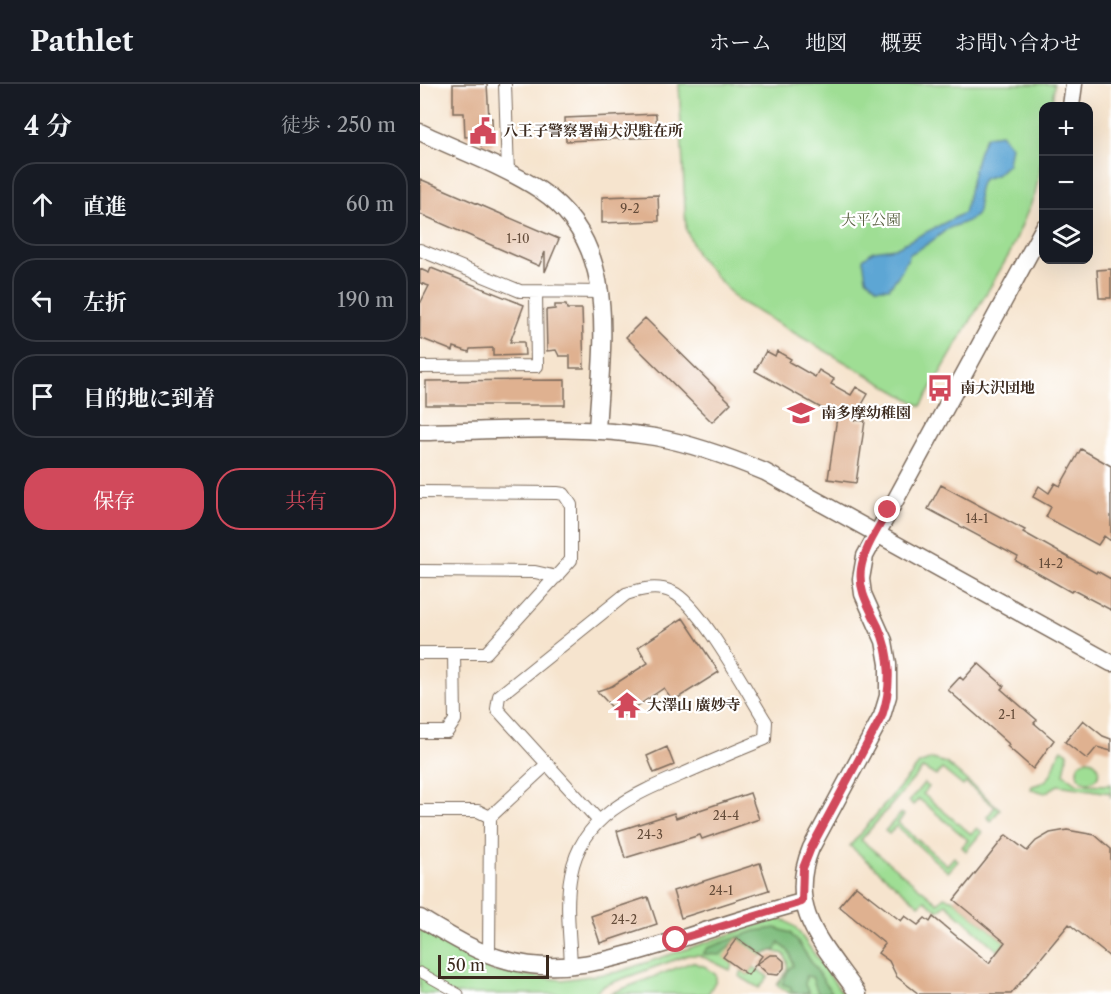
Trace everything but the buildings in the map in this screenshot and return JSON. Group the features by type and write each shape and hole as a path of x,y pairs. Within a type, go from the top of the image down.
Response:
{"street":[{"path":"505,84 508,172"},
{"path":"1072,102 1074,84"},
{"path":"420,132 508,172 555,201 579,228 596,265 602,292 597,431"},
{"path":"858,994 812,926 802,902 803,868 811,848 882,716 888,696 887,652 866,603 861,579 865,556 1039,236"},
{"path":"420,250 520,291 536,294 602,292"},
{"path":"420,367 537,366 536,294"},
{"path":"420,432 597,431 656,437 739,460 765,471 1111,663"},
{"path":"420,492 564,494 571,505 571,560 486,653 420,653"},
{"path":"420,572 536,572 556,577"},
{"path":"571,966 569,894 571,872 580,847 598,820 618,804 640,792 765,739 767,735 766,722 692,607 683,598 658,588 642,588 626,594 499,696 497,709 598,820"},
{"path":"420,732 447,732 455,720 454,653"},
{"path":"489,954 490,817 546,765"},
{"path":"420,811 478,811 490,817"},
{"path":"420,918 489,954 525,964 571,966 610,960 802,902"},
{"path":"420,972 459,994"}],"green space":[{"name":"大平公園","path":"679,84 1054,84 1052,102 1039,102 1039,174 1035,194 1010,253 921,406 737,300 697,255 686,229"},
{"path":"1062,749 1068,753 1064,774 1078,784 1110,785 1111,782 1111,798 1110,793 1058,785 1045,793 1031,789 1032,786 1050,776"},
{"path":"932,759 946,763 1000,809 991,821 987,817 995,807 966,783 963,786 942,769 936,776 923,768 861,840 938,903 944,897 954,900 1005,942 998,951 946,904 938,911 925,900 919,905 850,846 919,764"},
{"path":"1084,760 1092,760 1099,767 1099,775 1092,782 1084,782 1077,775 1077,767"},
{"path":"924,783 929,787 923,794 971,834 977,828 982,832 966,851 962,847 968,840 919,799 913,805 909,801"},
{"path":"901,813 904,815 898,823 947,865 954,857 958,861 948,872 896,826 889,834 885,831"},
{"path":"776,919 786,921 796,928 843,994 791,994 777,985 787,967 784,954 772,951 761,956 724,957 733,964 730,970 699,955 688,955 603,986 594,994 420,994 420,929 492,971 562,980 618,972"},
{"path":"776,928 790,933 798,942 832,993 818,993 812,977 806,976 805,985 809,992 807,993 793,992 791,987 782,984 790,967 793,966 790,953 779,942 776,950 763,954 739,938 720,955 703,954 707,948 755,931"},
{"path":"692,962 706,967 716,975 716,980 708,994 609,994"},
{"path":"754,967 768,977 759,988 739,976 742,971 748,975"}],"water":[{"path":"1001,134 1011,146 1008,164 996,175 983,179 978,193 979,206 976,215 969,221 946,230 910,254 901,272 889,288 877,288 866,278 863,259 873,251 895,248 964,213 976,161 983,142 987,136"}],"place":[{"name":"八王子警察署南大沢駐在所","path":"483,131"},
{"name":"南大沢団地","path":"940,388"},
{"name":"南多摩幼稚園","path":"801,413"},
{"name":"大澤山 廣妙寺","path":"627,705"}],"route":[{"path":"676,940 802,902 804,863 830,810 882,716 888,696 887,652 878,626 868,609 861,579 861,568 865,556 888,510"}]}
